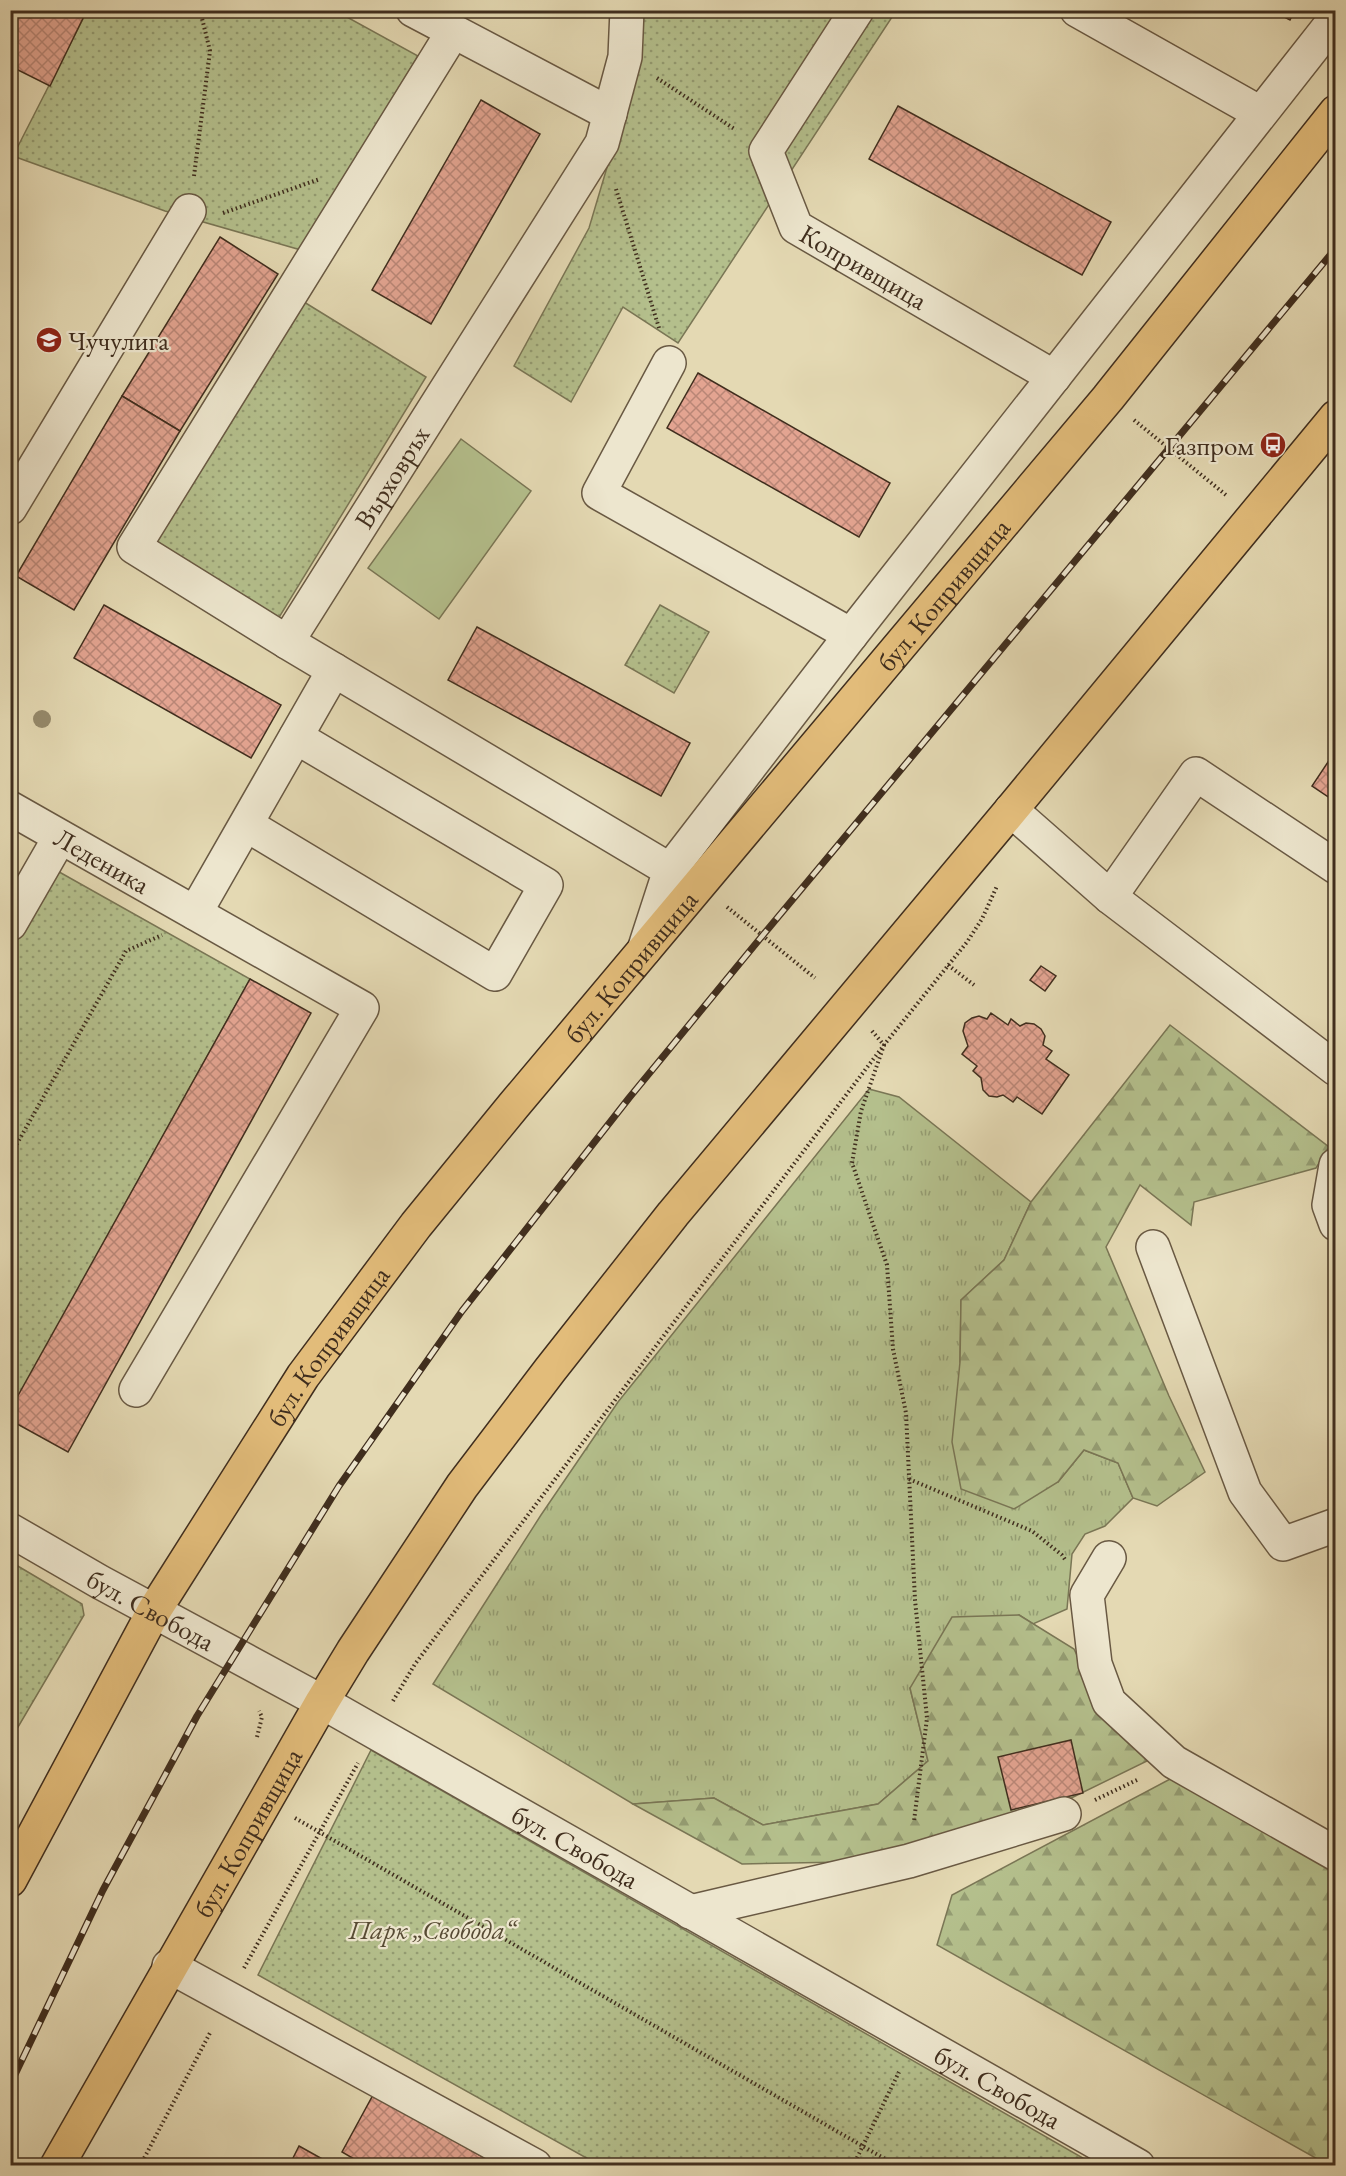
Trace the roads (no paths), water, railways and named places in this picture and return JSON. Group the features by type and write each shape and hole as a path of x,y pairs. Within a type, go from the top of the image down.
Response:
{"main road":[{"name":"бул. Копривщица","path":"10,1881 154,1611 310,1366 416,1225 514,1105 1108,398 1335,112"},
{"name":"бул. Копривщица","path":"57,2166 169,1966 322,1702 462,1486 673,1214 1011,810 1335,417"}],"street":[{"path":"414,10 453,32 606,129"},
{"name":"Върховръх","path":"287,642 606,129 625,57 627,10"},
{"name":"Копривщица","path":"857,10 766,151 796,227 1054,377"},
{"path":"1077,10 1260,113"},
{"path":"643,954 670,870 851,635 1335,18"},
{"path":"453,32 134,547 287,642 670,870"},
{"path":"10,508 189,211"},
{"path":"669,363 599,493 851,635"},
{"path":"195,913 334,670"},
{"path":"247,825 495,974 546,885 296,737"},
{"path":"1110,897 1196,774 1335,867"},
{"name":"Леденика","path":"10,808 362,1008 136,1390"},
{"path":"1011,810 1110,897 1335,1069"},
{"path":"10,924 60,837"},
{"path":"1335,1165 1329,1205 1335,1224"},
{"path":"1153,1247 1245,1492 1283,1544 1335,1525"},
{"name":"бул. Свобода","path":"10,1530 322,1702 1138,2166"},
{"path":"1109,1558 1087,1595 1095,1664 1108,1702 1174,1762 1335,1854"},
{"path":"690,1912 909,1861 1064,1814"},
{"path":"169,1966 535,2166"}],"railway":[{"path":"10,2085 103,1890 197,1716 339,1486 462,1311 629,1098 763,935 1336,248"}],"place":[{"name":"Чучулига","path":"49,340"},
{"name":"Газпром","path":"1273,445"}],"park label":[{"name":"Парк „Свобода“","path":"432,1929"}]}
